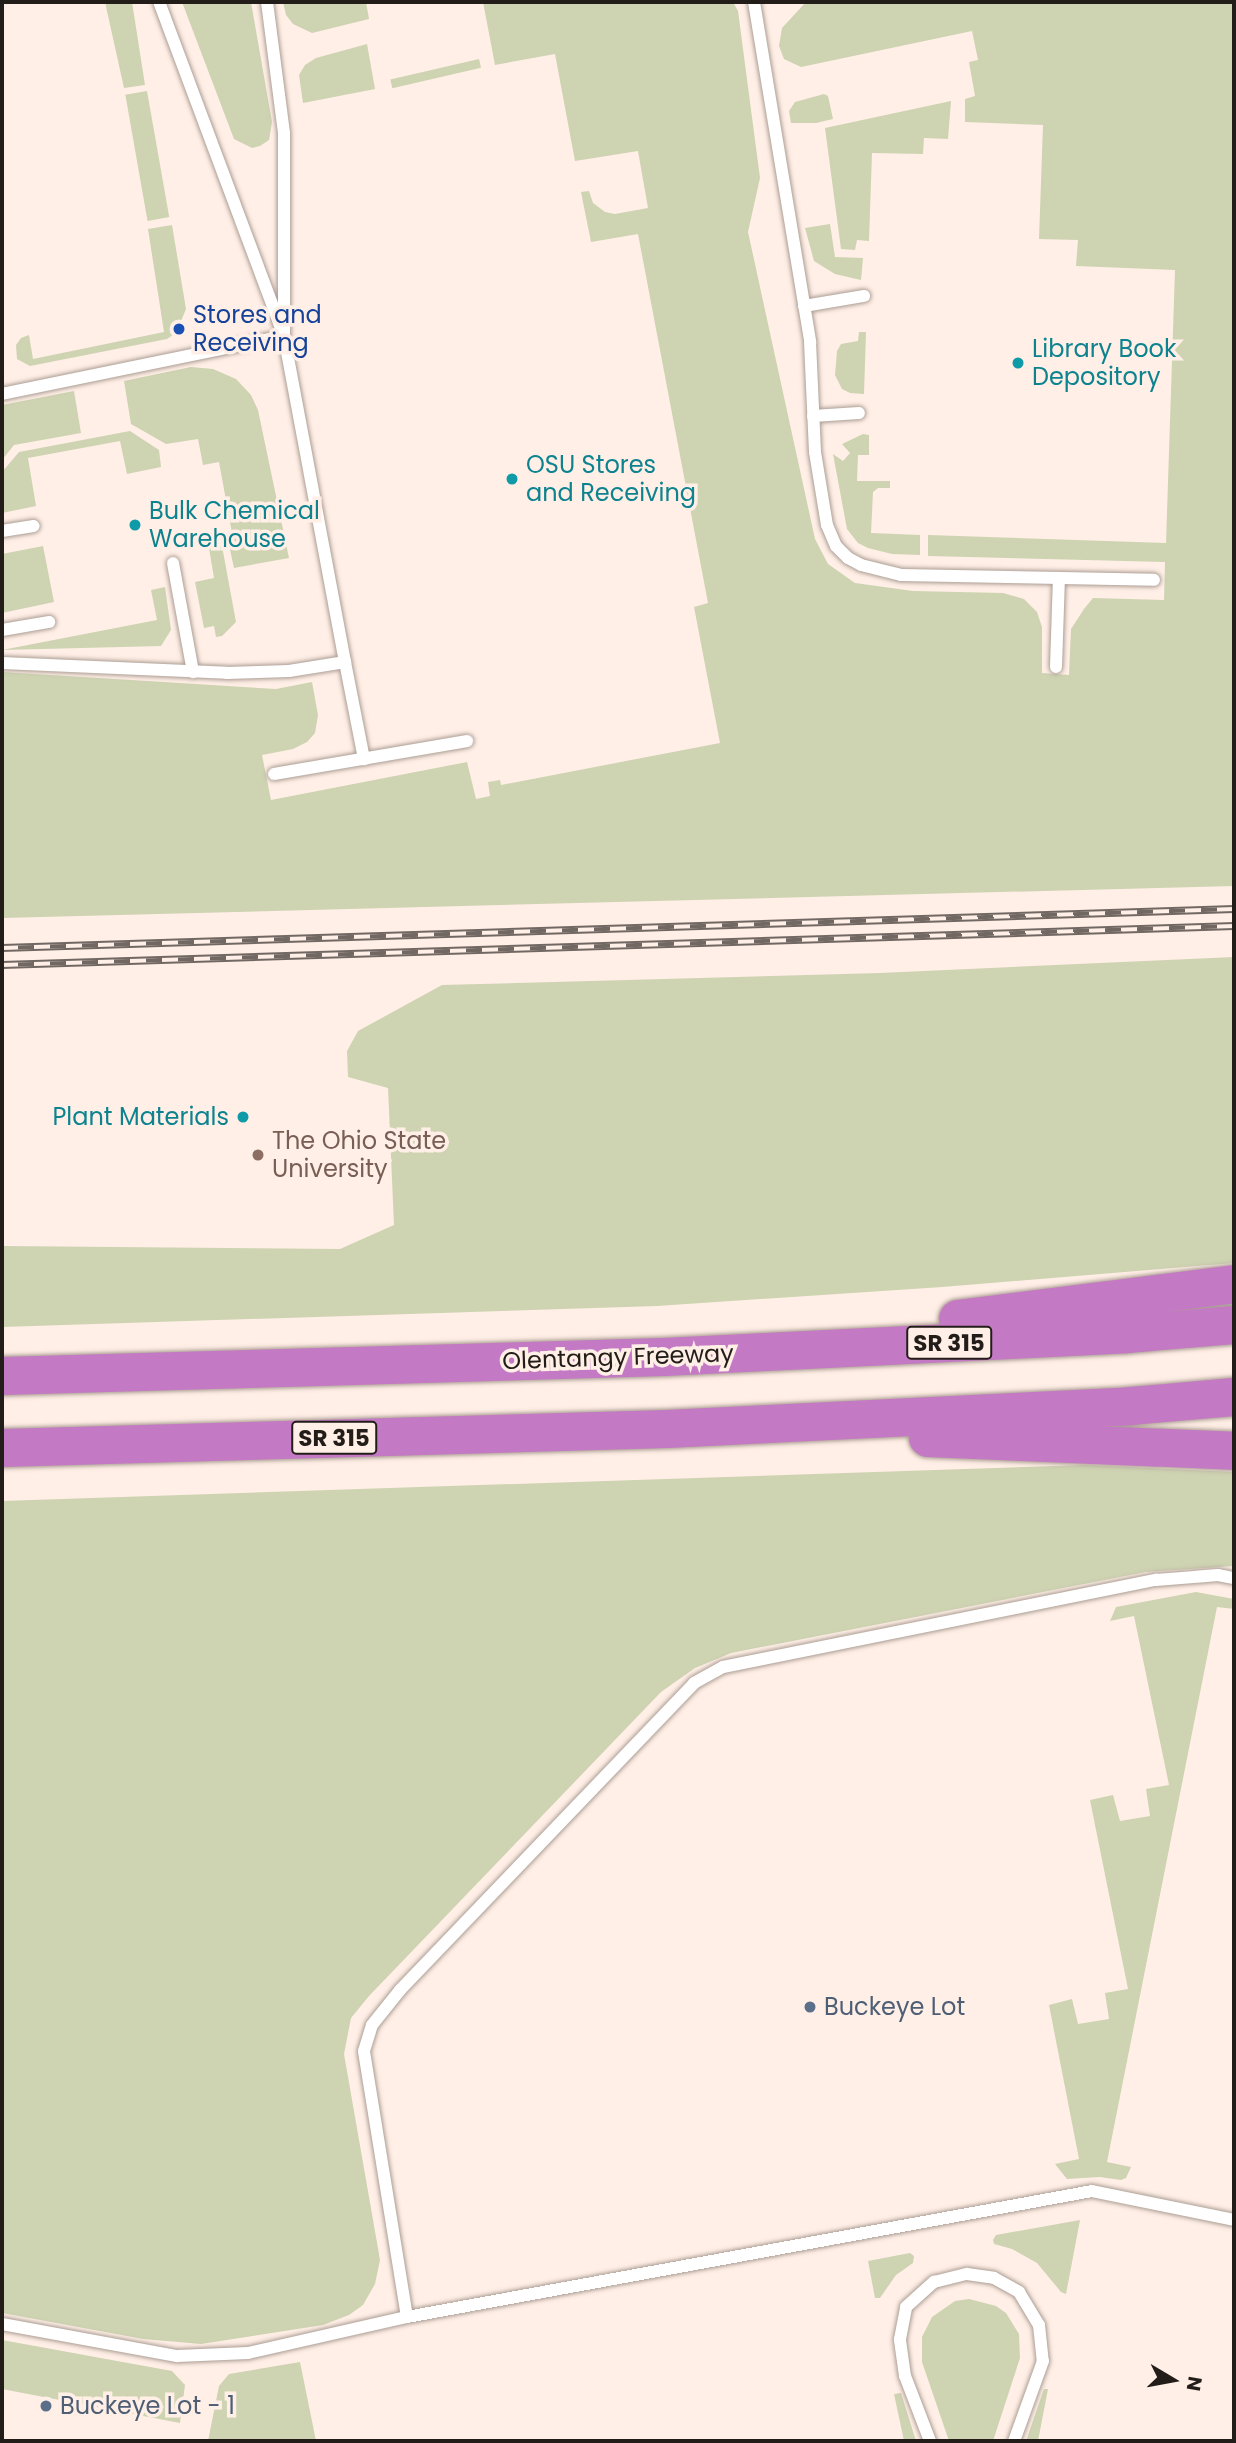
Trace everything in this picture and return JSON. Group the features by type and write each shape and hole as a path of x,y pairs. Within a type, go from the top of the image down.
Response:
{"highway":[{"path":"664,1357 1234,1284"},
{"name":"Olentangy Freeway","path":"2,1376 664,1357 1127,1334 1234,1325"},
{"name":"SR 315","path":"2,1448 667,1429 1131,1406 1234,1398"},
{"path":"667,1429 1234,1451"}],"lane":[{"path":"159,2 284,336 364,759"},
{"path":"267,2 284,133 284,336"},
{"path":"754,2 810,342 815,452 827,525 836,546 848,558 861,565 901,575 1154,580"},
{"path":"804,306 864,296"},
{"path":"2,394 284,336"},
{"path":"813,416 859,414"},
{"path":"2,531 34,526"},
{"path":"173,563 193,672"},
{"path":"1056,667 1059,578"},
{"path":"2,629 49,622"},
{"path":"2,663 193,672 289,671 345,662"},
{"path":"274,774 467,741"},
{"path":"407,2317 364,2051 372,2025 400,1990 694,1683 723,1667 1156,1580 1218,1575 1234,1578"},
{"path":"2,2324 177,2356 248,2353 407,2317 1092,2191 1234,2220"},
{"path":"930,2441 905,2376 900,2339 906,2307 934,2282 967,2274 994,2278 1019,2292 1039,2325 1043,2361 1014,2441"}],"green space":[{"path":"105,2 132,2 145,85 124,88"},
{"path":"182,2 251,2 272,122 269,140 260,146 252,148 234,139"},
{"path":"283,2 366,2 369,19 312,33 293,24 286,15"},
{"path":"483,2 733,2 738,11 760,178 748,232 815,539 828,564 855,583 913,591 1003,593 1024,599 1037,612 1042,627 1042,673 1069,675 1071,629 1093,598 1164,600 1165,562 928,556 928,535 1166,543 1175,270 1076,266 1078,240 1039,239 1043,125 965,122 965,99 975,96 969,62 978,60 972,31 801,67 784,59 779,46 782,28 806,2 1234,2 1234,886 2,918 2,672 276,689 312,682 318,715 315,733 307,742 293,749 262,755 271,800 467,762 476,799 490,796 488,782 500,780 501,785 720,743 694,607 708,603 638,234 591,242 581,192 589,191 593,203 605,212 615,214 648,208 638,151 575,161 555,54 495,65"},
{"path":"367,44 375,89 303,103 299,75 305,65 316,58"},
{"path":"479,59 481,68 392,88 390,79"},
{"path":"147,91 169,217 148,221 125,95"},
{"path":"824,94 828,96 833,119 816,123 791,123 789,111 795,102"},
{"path":"951,101 948,139 924,138 923,154 872,153 869,241 857,240 855,250 841,249 825,128"},
{"path":"830,224 835,257 863,258 861,280 835,274 814,261 805,228"},
{"path":"172,225 186,309 176,333 167,339 30,366 17,359 16,345 21,338 29,335 33,359 164,332 148,229"},
{"path":"859,332 866,332 864,394 850,393 842,389 835,375 837,351 841,344 858,341"},
{"path":"191,367 213,369 236,379 251,395 258,410 289,558 234,568 229,545 234,544 219,462 203,465 198,439 166,444 131,424 124,381"},
{"path":"74,391 81,433 14,445 2,460 2,405"},
{"path":"130,431 159,450 161,467 127,474 120,441 28,458 36,506 2,513 2,472 19,452"},
{"path":"863,434 869,435 869,455 858,455 857,481 890,481 890,488 878,488 873,492 871,533 920,535 920,555 892,554 868,548 858,543 847,529 833,454 843,461 850,453 842,444"},
{"path":"43,546 54,602 2,613 2,554"},
{"path":"222,546 236,622 222,636 216,637 214,626 204,628 195,582 214,578 209,548"},
{"path":"165,587 171,630 161,646 2,650 157,620 151,590"},
{"path":"1234,957 1234,1263 942,1287 657,1306 2,1327 2,1246 340,1249 394,1225 388,1088 348,1077 347,1051 358,1031 442,985 880,973"},
{"path":"1085,1465 1234,1472 1234,1566 1146,1572 731,1653 695,1668 661,1692 369,1996 351,2018 344,2054 380,2260 375,2284 363,2305 349,2315 323,2325 201,2344 143,2339 2,2313 2,1501"},
{"path":"1196,1592 1234,1599 1234,1609 1217,1607 1107,2162 1131,2167 1126,2178 1121,2180 1100,2177 1067,2179 1055,2164 1079,2159 1049,2005 1072,1999 1078,2024 1109,2019 1105,1993 1128,1989 1090,1800 1113,1795 1120,1821 1150,1816 1146,1789 1169,1785 1134,1616 1110,1621 1116,1607"},
{"path":"1080,2220 1066,2294 1061,2292 1037,2263 1012,2249 994,2244 996,2235"},
{"path":"910,2253 914,2256 913,2263 896,2275 880,2298 875,2298 868,2261"},
{"path":"969,2299 996,2306 1006,2313 1019,2334 1020,2358 993,2441 949,2441 922,2362 922,2337 932,2317 955,2301"},
{"path":"2,2340 172,2371 185,2385 180,2423 2,2389"},
{"path":"300,2362 316,2441 208,2441 219,2386 229,2374"},
{"path":"1044,2389 1048,2389 1038,2441 1026,2441"},
{"path":"901,2393 916,2441 904,2441 894,2394"}],"railway":[{"path":"2,948 1234,909"},
{"path":"2,965 1234,926"}],"place":[{"name":"Stores and Receiving","path":"179,329"},
{"name":"Library Book Depository","path":"1018,363"},
{"name":"OSU Stores and Receiving","path":"512,479"},
{"name":"Bulk Chemical Warehouse","path":"135,525"},
{"name":"Plant Materials","path":"243,1117"},
{"name":"The Ohio State University","path":"258,1155"},
{"name":"Buckeye Lot","path":"810,2007"},
{"name":"Buckeye Lot - 1","path":"46,2406"}]}
